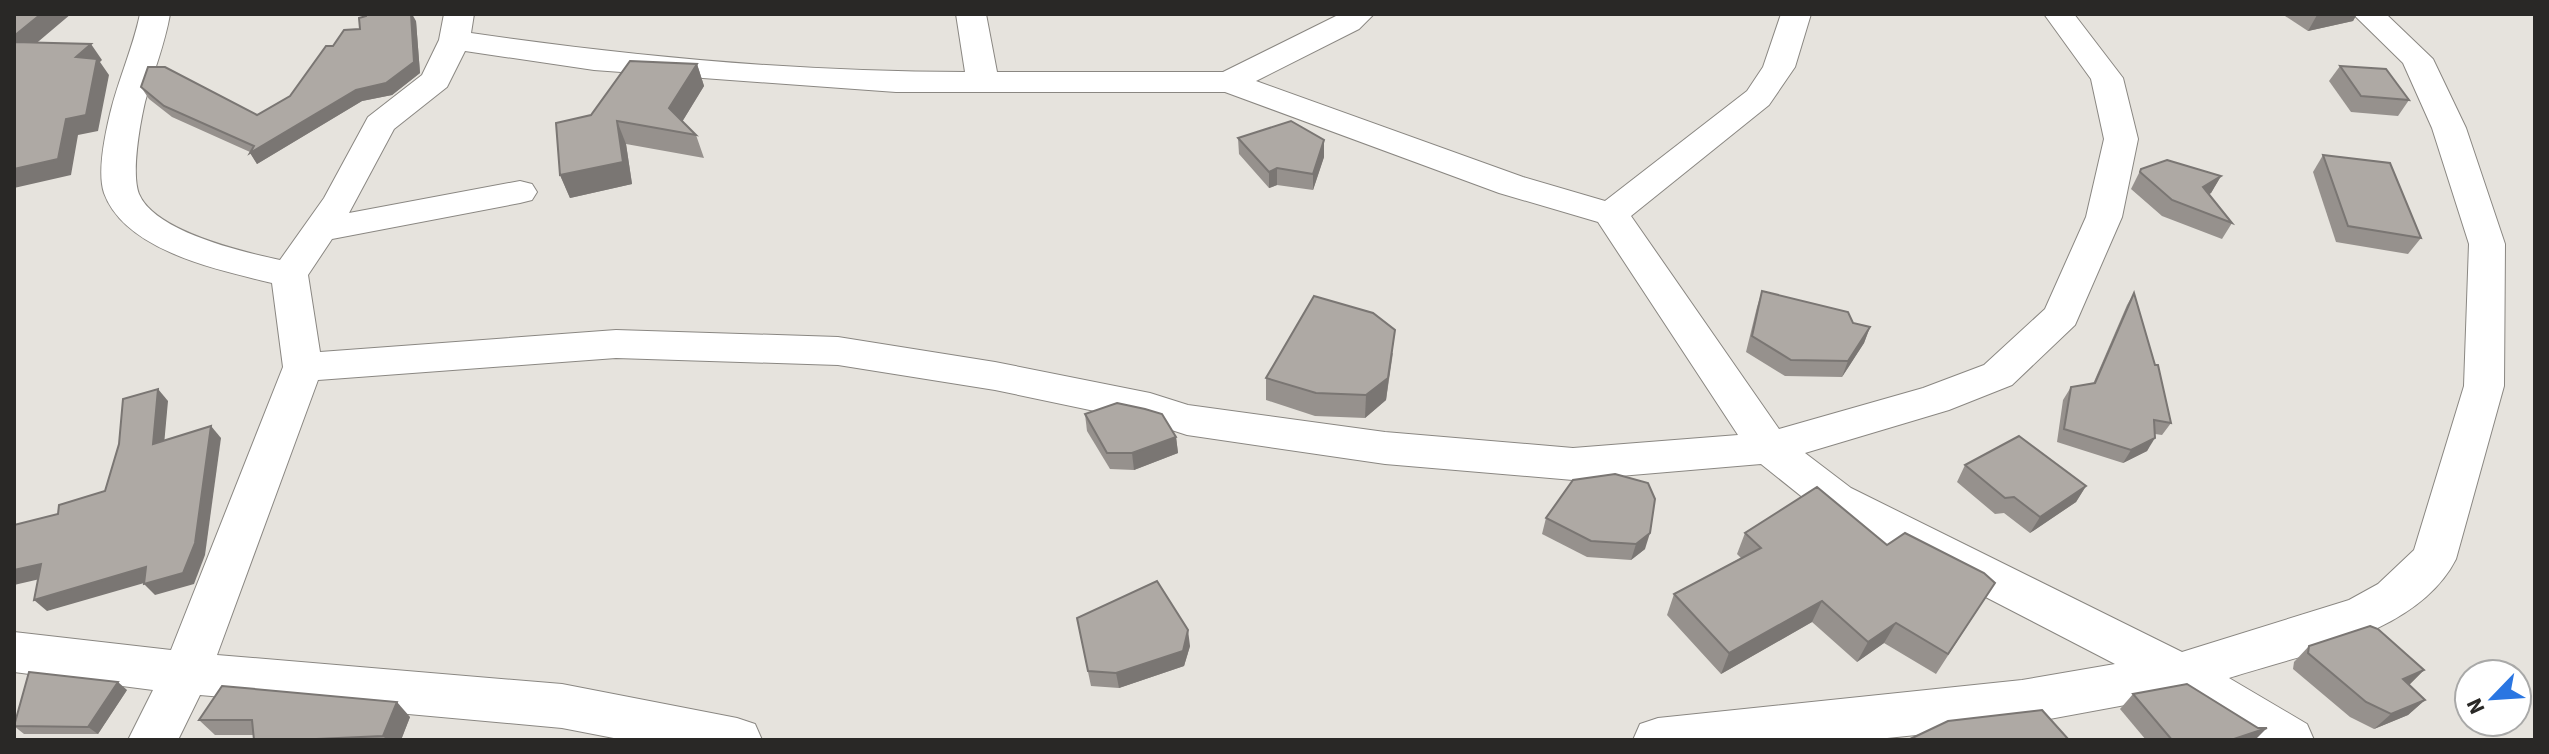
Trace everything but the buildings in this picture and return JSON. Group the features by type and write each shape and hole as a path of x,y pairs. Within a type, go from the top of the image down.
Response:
{"street":[{"path":"155,14 152,36 126,116 121,193 141,223 234,262 289,275"},
{"path":"971,14 983,84"},
{"path":"1229,82 1348,23 1359,14"},
{"path":"1611,214 1758,98 1779,67 1796,14"},
{"path":"303,367 616,344 838,351 995,376 1150,408 1187,420 1385,448 1573,464 1769,448 1935,400 1998,375 2061,316 2104,217 2121,139 2107,78 2059,14"},
{"path":"1658,740 2022,702 2179,674 2363,615 2394,597 2434,559 2484,386 2487,244 2449,128 2417,59 2368,14"},
{"path":"153,740 186,673 303,367 289,275 340,200 380,124 436,80 457,27 594,61 896,82 1229,82 1511,185 1611,214 1769,448 1836,500 2179,674 2289,740"},
{"path":"319,230 520,192"},
{"path":"14,652 186,673 562,706 737,740"}]}
